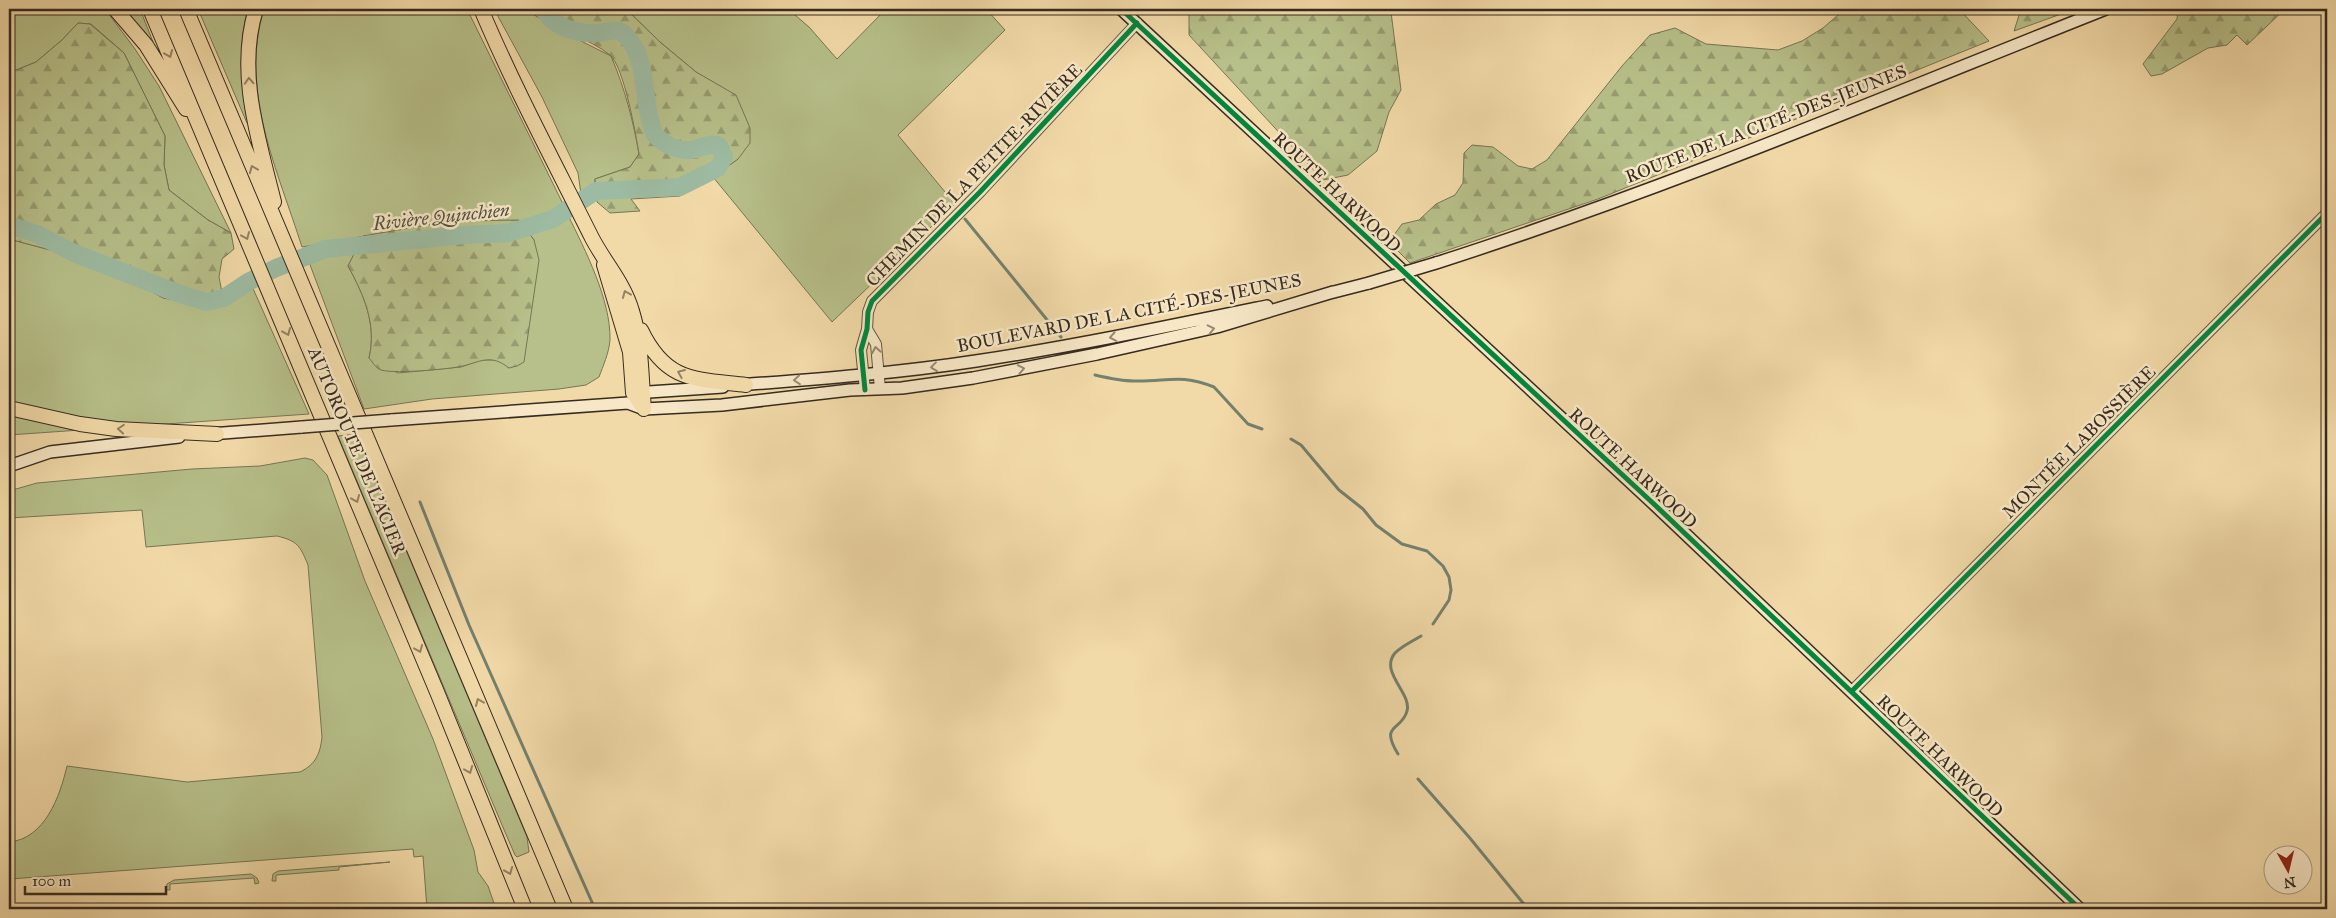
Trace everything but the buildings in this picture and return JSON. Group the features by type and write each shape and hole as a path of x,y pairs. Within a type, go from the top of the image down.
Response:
{"highway":[{"path":"116,9 146,45 206,142"},
{"name":"AUTOROUTE DE L'ACIER","path":"150,9 437,692 525,909"},
{"name":"AUTOROUTE DE L'ACIER","path":"186,9 390,496 519,795"},
{"path":"256,9 249,46 250,89 256,129 287,250"},
{"path":"474,9 497,46"},
{"path":"481,9 497,46 600,255 630,352 635,396 644,409"},
{"path":"600,255 621,284 649,347 659,360 672,370 696,379 746,385"},
{"path":"632,312 638,338 635,396"},
{"path":"9,408 95,426 169,433 216,434"},
{"path":"519,795 566,909"},
{"path":"519,795 572,909"}],"main road":[{"name":"ROUTE HARWOOD","path":"1121,9 1852,691 2080,909"},
{"name":"ROUTE DE LA CITÉ-DES-JEUNES","path":"1436,262 1553,225 1639,194 2106,9"},
{"name":"BOULEVARD DE LA CITÉ-DES-JEUNES","path":"9,466 50,452 216,434 391,420 878,373 975,361 1065,347 1333,292 1436,262"},
{"name":"BOULEVARD DE LA CITÉ-DES-JEUNES","path":"644,409 722,405 973,378 1096,354 1217,327 1333,292"}],"street":[{"name":"CHEMIN DE LA PETITE-RIVIÈRE","path":"865,390 861,350 872,300 975,197 1137,23"},
{"name":"MONTÉE LABOSSIÈRE","path":"1852,691 2327,213"},
{"path":"867,329 876,344 880,389"}],"green space":[{"path":"9,9 105,9 135,49 159,86 231,233 208,220 169,190 164,165 165,136 124,53 91,24 78,23 62,40 36,62 9,73"},
{"path":"123,9 140,9 153,42 150,44"},
{"path":"198,9 248,9 242,51 244,93 249,122 247,123"},
{"path":"264,9 467,9 564,206 549,218 535,221 451,221 302,247 273,160 259,100 256,70 257,40"},
{"path":"494,9 526,9 551,26 611,56 628,105 639,154 630,167 595,179 595,186 581,194 578,173 542,97"},
{"path":"526,9 626,9 660,42 696,72 736,95 750,128 750,143 738,159 713,177 680,196 631,199 640,211 610,213 597,202 595,179 630,167 639,154 629,102 620,73 610,55"},
{"path":"626,9 788,9 809,27 837,59 886,9 986,9 1005,30 898,135 955,204 832,322 713,177 738,159 736,96 696,72 660,42"},
{"path":"1189,9 1394,9 1391,12 1401,90 1389,112 1377,151 1348,175 1323,180 1189,35"},
{"path":"1845,9 1959,9 1989,41 1598,199 1410,263 1398,251 1394,235 1402,224 1419,220 1436,204 1455,195 1463,183 1464,153 1472,145 1493,147 1518,166 1532,169 1547,160 1622,66 1650,35 1675,28 1706,44 1778,50 1802,41 1823,28"},
{"path":"2021,9 2075,9 2014,31"},
{"path":"2178,9 2285,9 2247,45 2237,35 2227,45 2208,48 2162,74 2151,76 2143,64 2177,19"},
{"path":"78,23 90,24 124,53 165,136 164,165 169,190 208,220 231,233 234,249 222,259 219,277 224,303 201,305 163,298 123,276 84,259 9,239 9,73 36,62 62,40"},
{"path":"568,215 596,276 606,309 610,340 599,377 586,385 559,389 432,399 364,409 309,262 323,255 356,251 348,266 368,310 371,334 369,358 398,373 461,367 481,360 499,360 509,368 534,240 527,231"},
{"path":"519,220 534,240 539,260 524,362 509,368 492,360 433,370 384,371 376,367 369,358 371,334 368,310 348,266 363,236 451,221"},
{"path":"9,239 84,259 123,276 224,303 251,284 309,414 9,435"},
{"path":"357,434 527,837 529,852 517,857 338,436"},
{"path":"305,458 313,460 327,475 365,581 433,739 474,850 478,872 488,886 496,909 427,909 423,856 414,857 413,849 10,879 9,842 22,839 41,825 55,802 67,766 187,782 300,772 310,766 316,758 322,737 308,565 303,553 294,542 277,536 146,547 142,510 9,518 9,491 37,483 192,469 260,466"},
{"path":"390,862 339,867 339,870 276,875 276,881 272,881 273,874 278,871"},
{"path":"251,874 257,878 259,883 255,884 254,878 170,884 170,890 166,890 167,884 174,880"}],"waterway":[{"name":"Rivière Quinchien","path":"9,225 37,234 74,253 177,293 206,302 224,298 248,282 276,268 325,249 465,235 509,233 553,219 596,191 680,187 718,168 724,157 719,146 710,145 690,150 679,149 669,145 655,135 648,111 639,59 634,47 623,33 616,30 601,33 573,31 559,25 544,9"},
{"path":"965,219 1061,337"},
{"path":"1095,375 1129,381 1182,379 1202,383 1214,387 1248,424 1262,429"},
{"path":"1291,439 1301,445 1339,490 1363,509 1376,525 1402,544 1427,551 1443,566 1449,577 1451,590 1449,600 1433,624"},
{"path":"420,502 469,625 595,909"},
{"path":"1398,754 1393,744 1391,732 1404,717 1407,711 1407,704 1393,675 1391,660 1398,650 1421,636"},
{"path":"1418,779 1528,909"}],"cycle path":[{"path":"1121,9 1656,506 2080,909"},
{"path":"865,390 861,350 872,301 980,192 1137,23"},
{"path":"1852,691 2327,213"}]}
